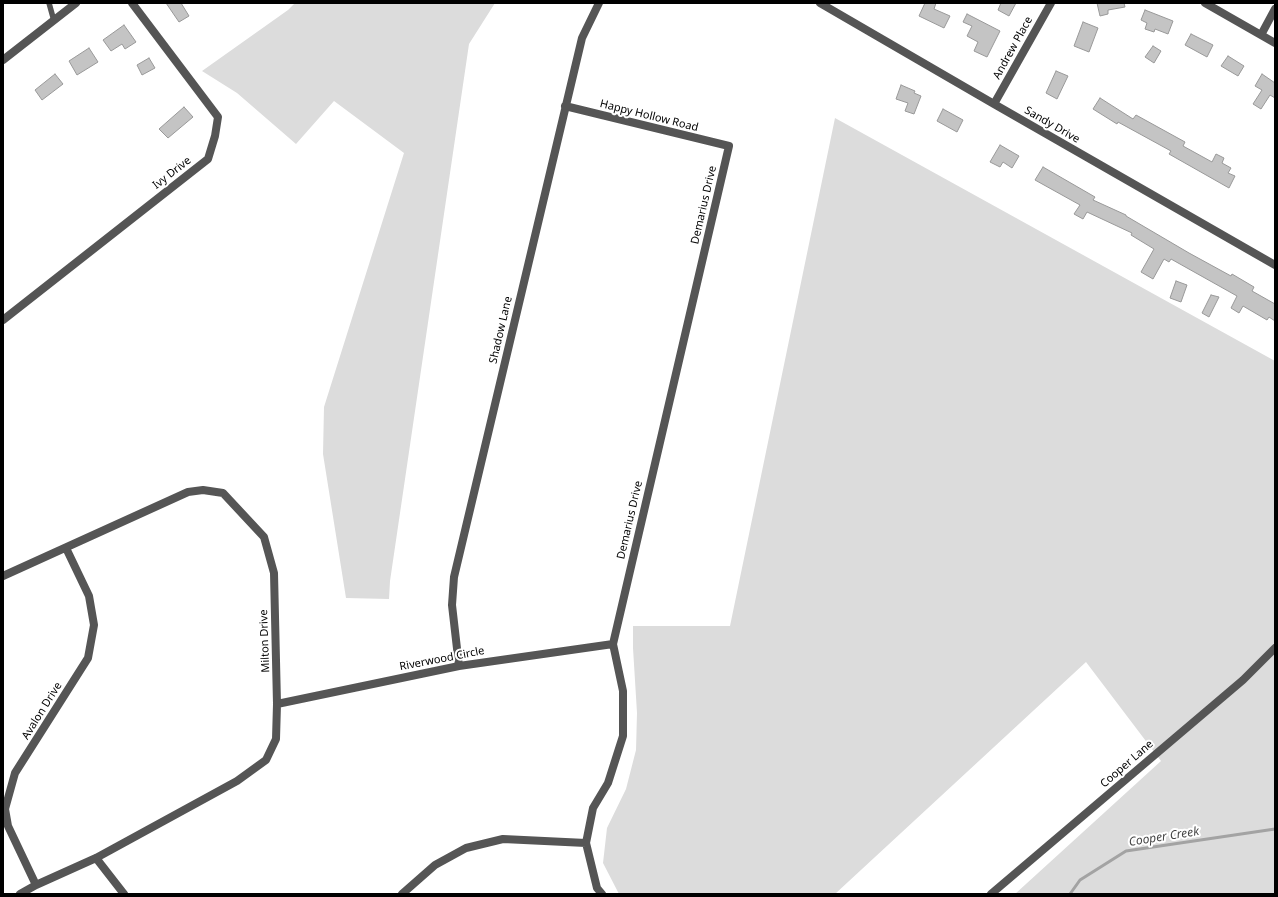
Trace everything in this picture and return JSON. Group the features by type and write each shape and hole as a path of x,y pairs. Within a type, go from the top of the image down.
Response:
{"street":[{"path":"3,60 76,3"},
{"name":"Ivy Drive","path":"3,320 208,159 215,136 218,118 132,3"},
{"name":"Shadow Lane","path":"459,666 452,605 454,577 582,38 598,3"},
{"name":"Sandy Drive","path":"820,3 1275,265"},
{"name":"Andrew Place","path":"994,104 1051,3"},
{"path":"1204,3 1275,43"},
{"path":"1261,35 1275,9"},
{"name":"Happy Hollow Road","path":"565,106 729,146"},
{"name":"Demarius Drive","path":"602,894 597,888 586,844 593,808 608,783 623,736 623,691 613,644 729,146"},
{"name":"Milton Drive","path":"3,576 188,492 203,490 222,493 264,537 274,573 278,704 276,739 266,760 237,781 96,858 36,885 20,894"},
{"name":"Avalon Drive","path":"36,885 8,826 4,809 15,773 88,658 94,625 89,596 66,548"},
{"name":"Riverwood Circle","path":"278,704 459,666 613,644"},
{"name":"Cooper Lane","path":"991,894 1243,680 1275,648"},
{"path":"402,894 435,864 466,848 503,839 586,844"},
{"path":"96,858 124,894"}],"lane":[{"path":"49,3 54,21"}],"shaded area":[{"path":"295,3 495,3 469,44 390,581 389,599 346,598 323,454 324,407 404,153 334,101 296,144 237,93 202,71 288,10"},
{"path":"835,118 1275,361 1275,894 1015,894 1161,761 1086,662 835,894 619,894 603,863 607,828 626,789 636,750 637,713 633,626 730,626"}],"building":[{"path":"166,3 181,3 189,16 179,22"},
{"path":"925,3 936,3 934,9 950,16 944,28 919,16"},
{"path":"1001,3 1016,3 1009,16 998,10"},
{"path":"1097,3 1124,3 1125,7 1108,10 1108,14 1100,16"},
{"path":"1145,10 1173,21 1168,34 1155,29 1154,32 1145,29 1147,23 1141,20"},
{"path":"967,14 1000,31 987,57 974,51 978,42 967,36 972,26 963,22"},
{"path":"1083,22 1098,28 1089,52 1074,46"},
{"path":"124,25 136,42 125,49 122,44 111,51 103,40"},
{"path":"1191,34 1213,45 1207,57 1185,45"},
{"path":"1153,46 1161,51 1154,63 1145,57"},
{"path":"89,48 98,62 77,75 69,61"},
{"path":"1228,56 1244,66 1238,76 1221,66"},
{"path":"149,58 155,68 142,75 137,65"},
{"path":"1056,71 1068,76 1057,99 1046,93"},
{"path":"55,74 63,84 42,100 35,90"},
{"path":"1262,74 1275,83 1275,98 1270,95 1261,109 1253,104 1262,90 1255,86"},
{"path":"901,85 915,91 914,93 921,96 914,114 905,111 908,103 896,99"},
{"path":"1100,98 1133,119 1136,115 1185,142 1183,146 1212,162 1216,154 1224,158 1222,163 1231,168 1228,173 1235,176 1229,188 1169,154 1171,151 1118,122 1117,124 1093,109"},
{"path":"184,107 193,117 168,138 159,129"},
{"path":"943,109 963,120 957,132 937,121"},
{"path":"1000,145 1019,156 1012,168 1003,162 1000,167 990,162"},
{"path":"1043,167 1095,197 1093,200 1126,215 1189,253 1231,276 1232,274 1254,287 1252,291 1275,304 1275,321 1269,317 1267,320 1243,306 1239,313 1231,308 1237,296 1171,259 1169,262 1164,259 1153,279 1141,272 1154,249 1131,235 1132,233 1087,212 1083,219 1074,214 1080,205 1035,180"},
{"path":"1176,281 1187,285 1181,302 1170,298"},
{"path":"1211,295 1219,297 1209,317 1202,313"}],"waterway":[{"name":"Cooper Creek","path":"1070,894 1080,880 1126,851 1275,829"}]}
